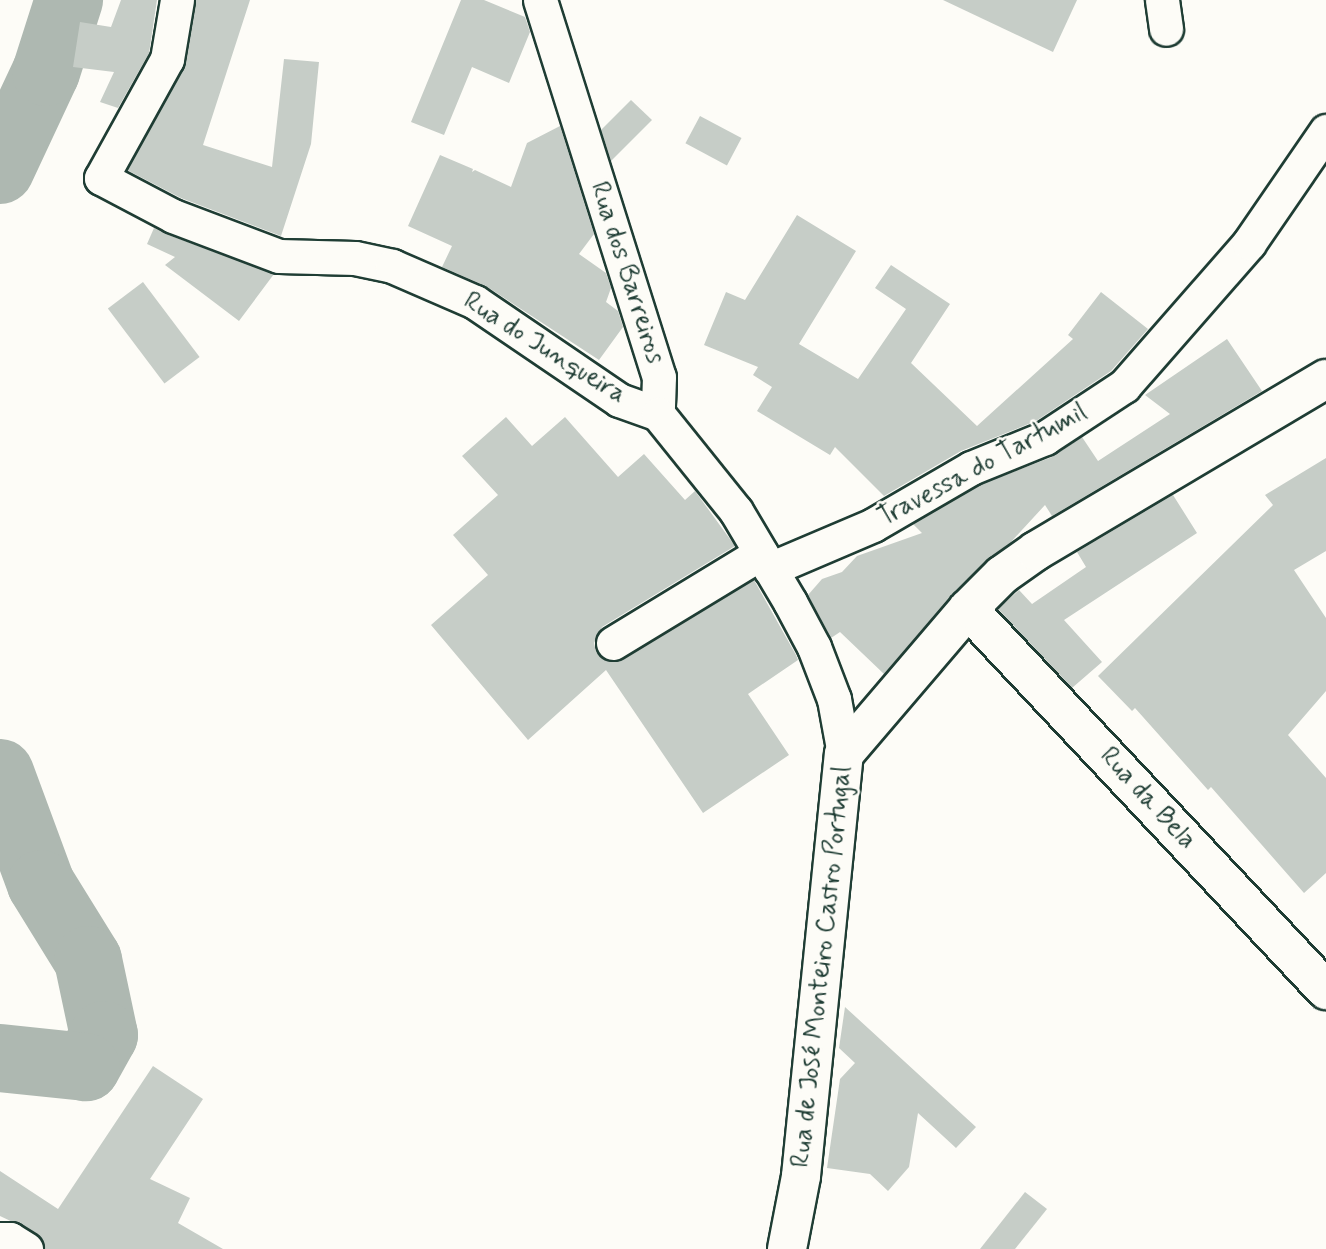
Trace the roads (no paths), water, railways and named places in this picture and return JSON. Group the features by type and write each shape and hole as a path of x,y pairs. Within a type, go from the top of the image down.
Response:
{"main road":[{"name":"Rua de José Monteiro Castro Portugal","path":"787,1249 801,1177 844,754 968,609 1002,575 1036,551 1326,379"},
{"name":"Rua da Bela","path":"968,609 1326,990"}],"street":[{"name":"Rua do Junqueira","path":"177,0 167,58 101,178 173,216 279,256 355,258 392,266 475,302 619,400 658,414"},
{"name":"Rua dos Barreiros","path":"540,0 659,376 658,414"},
{"name":"Travessa do Tartumil","path":"613,643 766,561 873,525 971,468 1045,438 1124,386 1249,243 1326,131"},
{"path":"658,414 736,511 814,647 834,699 844,754"},
{"path":"0,1239 10,1239 26,1249"}],"waterway":[{"path":"0,170 46,72 69,0"},
{"path":"0,773 41,884 88,960 104,1035 86,1067 0,1058"}]}
